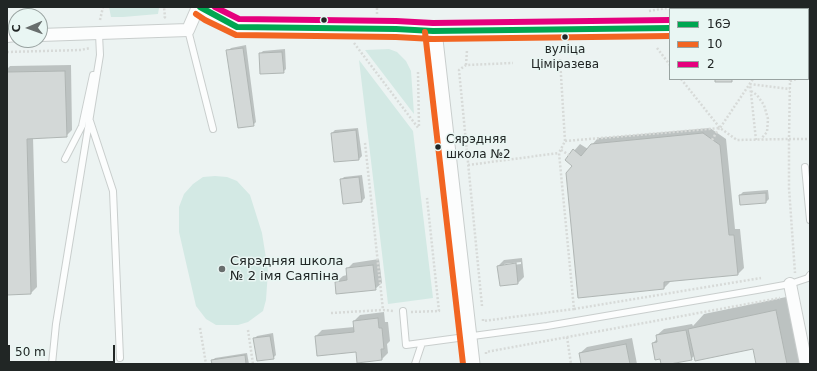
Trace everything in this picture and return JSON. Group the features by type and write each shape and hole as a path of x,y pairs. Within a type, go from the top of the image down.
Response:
{"main road":[{"path":"199,7 237,27 396,29 432,31 669,28"},
{"path":"432,31 471,364"}],"street":[{"path":"48,35 188,30 199,7"},
{"path":"791,290 806,364"}],"lane":[{"path":"188,30 212,129"},
{"path":"52,364 56,324 100,55 99,34"},
{"path":"65,159 82,126 100,46"},
{"path":"90,120 113,191 120,358"},
{"path":"805,166 810,220"},
{"path":"403,311 406,345 468,338 791,290 810,275"},
{"path":"415,364 422,343"}],"path":[{"path":"377,7 377,15"},
{"path":"645,12 672,7"},
{"path":"354,43 419,129 418,72"},
{"path":"7,52 81,50 100,46"},
{"path":"656,48 669,64"},
{"path":"466,65 467,50"},
{"path":"560,59 566,141 559,153 574,309"},
{"path":"513,63 496,65 466,65 459,70 483,321 574,309 756,278"},
{"path":"682,80 720,128 737,140 810,139"},
{"path":"712,140 752,80"},
{"path":"790,80 789,188 795,273"},
{"path":"750,84 790,89"},
{"path":"750,84 756,140"},
{"path":"750,91 757,95 764,105 768,118 767,132 761,140"},
{"path":"566,141 720,128"},
{"path":"331,313 383,310 365,143"},
{"path":"561,150 569,155"},
{"path":"468,164 559,153"},
{"path":"427,198 439,311"},
{"path":"486,352 567,338 791,290"},
{"path":"200,328 206,364"},
{"path":"248,330 253,364"},
{"path":"567,338 571,364"}],"green space":[{"path":"109,7 159,8 158,14 111,17"},
{"path":"389,49 397,52 406,61 411,71 414,114 365,50"},
{"path":"359,60 413,131 433,298 388,304"},
{"path":"203,177 227,177 237,181 250,195 262,233 268,271 266,300 263,311 248,322 238,325 216,325 206,319 196,306 179,232 179,207 184,194 193,184"}],"building":[{"path":"243,48 254,126 238,128 226,50"},
{"path":"282,52 284,73 260,74 259,53"},
{"path":"65,71 67,137 27,139 31,294 7,295 7,72"},
{"path":"715,80 732,80 732,82 715,82"},
{"path":"356,130 359,160 334,162 331,133"},
{"path":"703,133 720,145 729,235 734,235 738,275 664,282 664,289 578,298 566,173 572,166 565,160 573,149 581,156 591,144"},
{"path":"359,177 362,202 343,204 340,179"},
{"path":"766,193 766,203 740,205 739,195"},
{"path":"516,263 518,284 500,286 497,266"},
{"path":"373,265 376,290 336,294 335,282 347,280 346,268"},
{"path":"776,310 787,364 756,364 753,349 695,361 688,329"},
{"path":"378,318 379,328 382,328 384,349 381,349 382,360 357,363 356,352 317,356 315,336 354,332 353,321"},
{"path":"686,330 692,360 661,364 660,359 655,360 652,343 657,342 656,335"},
{"path":"270,336 274,359 257,361 253,338"},
{"path":"626,344 630,364 581,364 579,353"},
{"path":"245,355 246,364 212,364 211,360"}],"transit line":[{"name":"16Э","path":"200,7 237,27 396,29 433,31 669,28"},
{"name":"2","path":"215,7 239,19 396,21 433,23 669,20"},
{"name":"10","path":"196,14 236,35 396,37 433,39 669,36"},
{"name":"10","path":"425,32 463,364"}],"place":[{"name":"вуліца Ціміразева","path":"565,37"},
{"name":"Сярэдняя школа №2","path":"438,147"},
{"name":"Сярэдняя школа № 2 імя Саяпіна","path":"222,269"}]}
